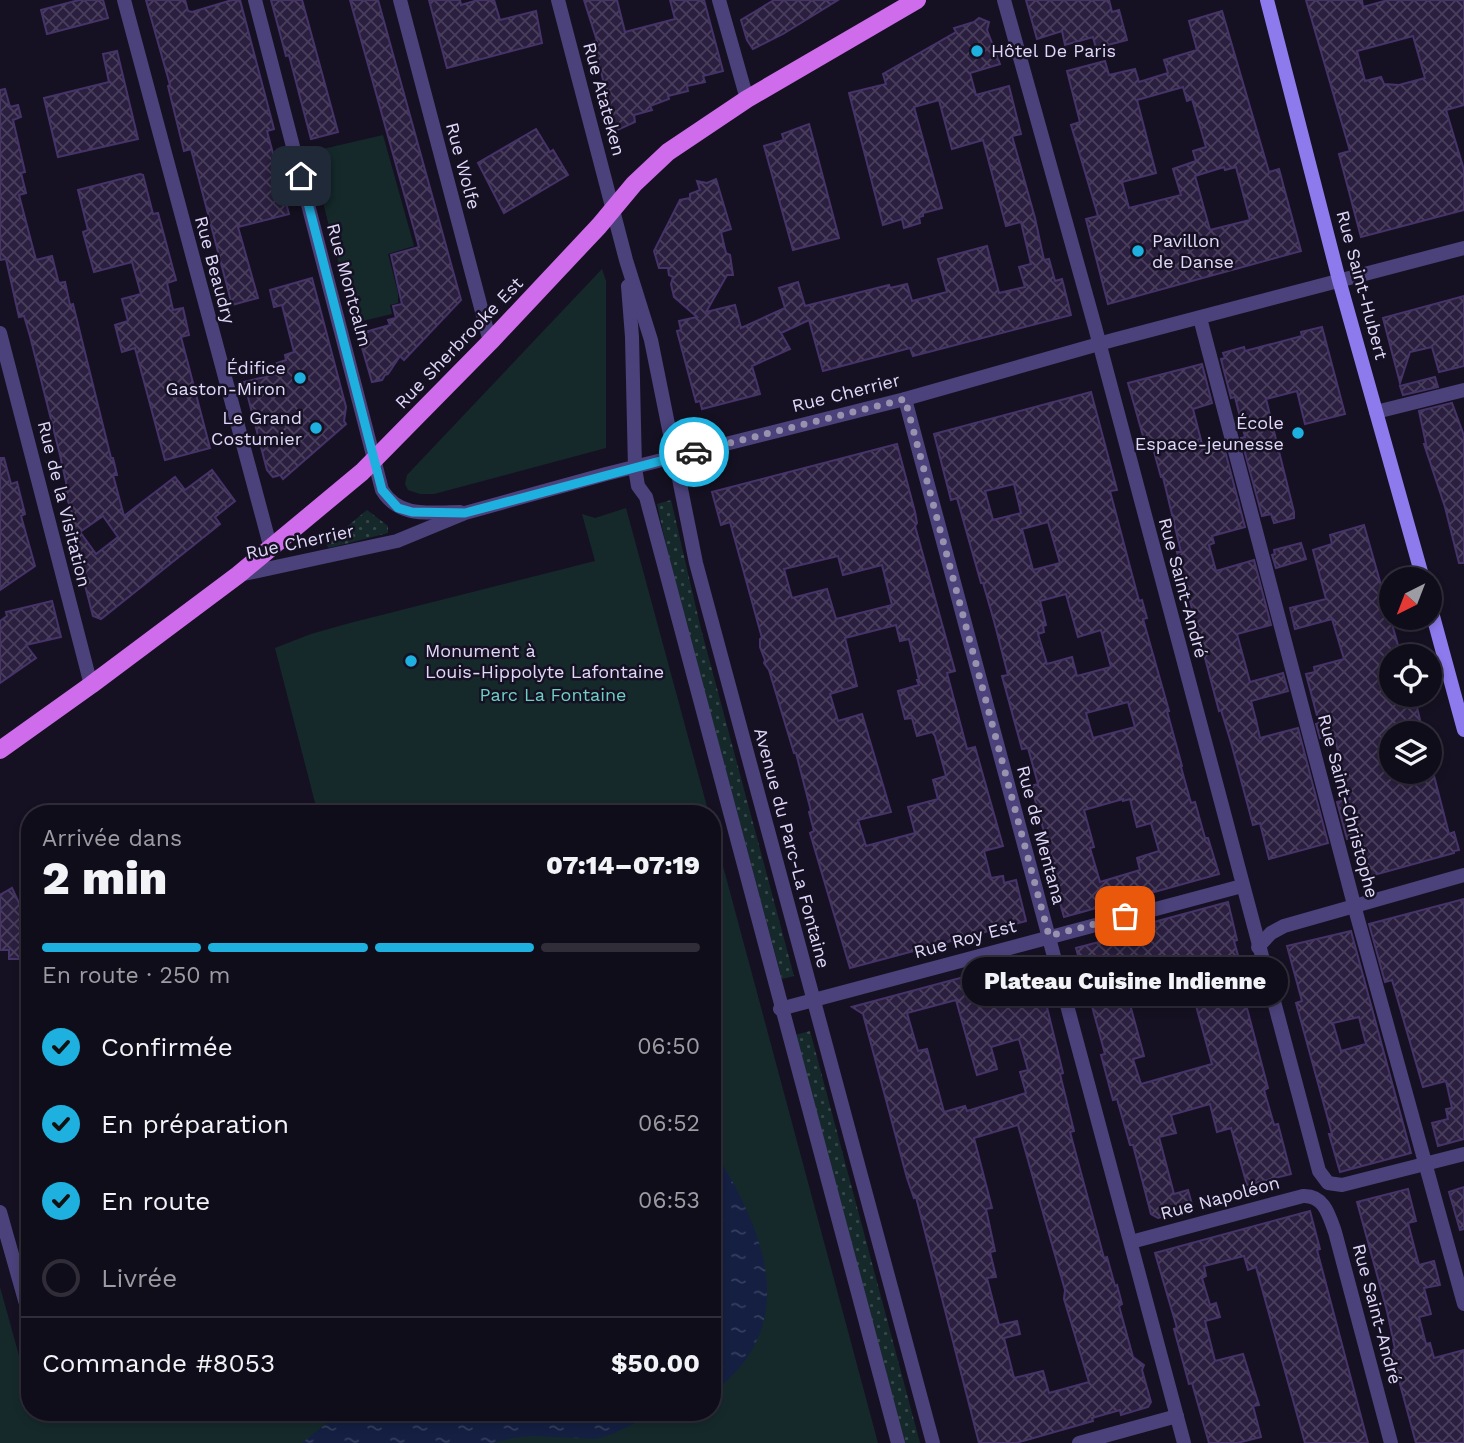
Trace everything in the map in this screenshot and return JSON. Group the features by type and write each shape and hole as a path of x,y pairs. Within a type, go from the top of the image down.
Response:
{"main road":[{"name":"Rue Sherbrooke Est","path":"0,750 271,549 374,462 634,184 668,152 747,100 917,0"}],"street":[{"name":"Rue Beaudry","path":"124,0 271,549"},
{"name":"Rue Montcalm","path":"255,0 382,490 398,508 412,512 465,513"},
{"name":"Rue Wolfe","path":"400,0 489,342"},
{"name":"Rue Atateken","path":"558,0 614,208"},
{"path":"719,0 747,100"},
{"name":"Rue Saint-André","path":"1004,0 1099,344 1319,1171 1328,1183 1342,1185 1426,1164"},
{"name":"Rue Saint-Hubert","path":"1267,0 1339,280 1420,567"},
{"name":"Avenue du Parc-La Fontaine","path":"614,208 626,260 651,340 696,563 933,1443"},
{"name":"Rue Cherrier","path":"237,575 397,541 465,513 606,474 905,399 1099,344 1464,248"},
{"name":"Avenue du Parc-La Fontaine","path":"626,260 638,486 646,497 780,1009 898,1443"},
{"name":"Rue Saint-Christophe","path":"1200,318 1355,907 1464,1304"},
{"name":"Rue de la Visitation","path":"0,332 91,685"},
{"path":"1376,412 1464,390"},
{"name":"Rue de Mentana","path":"905,399 1184,1443"},
{"path":"1437,630 1464,730"},
{"path":"1258,947 1271,933 1284,926 1464,875"},
{"name":"Rue Roy Est","path":"780,1009 1242,886"},
{"path":"1426,1164 1464,1154"},
{"name":"Rue Napoléon","path":"1131,1242 1303,1196 1311,1195 1318,1199"},
{"name":"Rue Saint-André","path":"1318,1199 1330,1218 1335,1233 1391,1443"},
{"path":"0,1212 21,1286"},
{"path":"1079,1443 1177,1416"}],"green space":[{"path":"383,135 414,246 388,254 398,293 398,303 390,305 392,314 354,323 310,152"},
{"path":"602,269 606,281 606,448 434,494 420,494 408,490 405,484 407,475"},
{"path":"671,500 700,625 794,976 782,979 670,563 657,504"},
{"name":"Parc La Fontaine","path":"626,508 707,805 316,805 275,648 350,623 595,561 582,514 595,518"},
{"path":"367,510 388,526 388,533 329,548 326,544"},
{"path":"721,859 878,1443 0,1443 0,1287 21,1363 21,1421 721,1421"},
{"path":"810,1031 920,1443 905,1443 795,1035"}],"water":[{"path":"721,1164 747,1211 757,1237 767,1286 766,1310 760,1332 750,1354 721,1385"},
{"path":"329,1421 638,1421 596,1439 532,1436 492,1443 302,1443"}],"building":[{"path":"79,0 103,0 108,18 47,34 41,10"},
{"path":"146,0 185,0 188,11 192,12 240,0 274,129 267,131 289,214 238,227 258,298 232,305 191,149 184,151 168,86 170,85"},
{"path":"271,0 302,0 338,132 311,139"},
{"path":"350,0 378,0 461,300 404,360 400,356 382,380 372,382 358,334 390,325 388,320 396,318 393,306 402,304 391,255 419,247"},
{"path":"429,0 460,0 461,5 478,0 494,0 500,20 536,11 542,43 447,68"},
{"path":"584,0 617,0 625,32 675,19 670,0 704,0 723,71 703,76 705,82 687,86 688,91 668,96 669,99 650,106 652,110 634,115 635,122 613,132 613,117 593,42 597,41"},
{"path":"774,0 838,0 753,49 747,40 741,20"},
{"path":"1026,0 1109,0 1112,12 1119,10 1127,40 1096,48 1093,37 1065,45 1062,31 1037,39"},
{"path":"1306,0 1362,0 1363,7 1388,0 1464,0 1464,105 1446,110 1464,170 1464,210 1361,237 1339,154 1350,151","holes":["1413,36 1425,78 1399,85 1384,84 1381,77 1365,81 1357,51"]},
{"path":"1222,11 1269,172 1279,169 1301,251 1108,304 1086,219 1098,216 1071,125 1080,122 1067,71 1105,61 1109,75 1135,69 1139,82 1168,73 1164,60 1197,50 1189,21","holes":["1183,87 1187,101 1192,99 1206,147 1193,151 1196,161 1173,169 1181,195 1129,208 1122,182 1156,173 1137,100","1224,167 1225,170 1236,167 1250,220 1210,230 1195,176"]},
{"path":"979,18 989,22 987,30 1000,64 970,73 976,95 1009,86 1021,134 1012,136 1044,260 1049,259 1055,281 1062,279 1071,315 913,356 910,348 823,371 809,320 781,333 790,349 752,366 760,394 702,409 700,401 696,402 677,331 681,330 679,321 697,317 674,297 671,284 673,277 669,275 668,268 659,268 654,251 680,200 690,198 690,194 700,190 697,181 707,183 716,179 731,229 721,232 726,253 730,255 733,275 727,275 706,312 735,305 741,328 785,308 779,288 798,282 805,306 889,285 890,288 907,284 912,301 947,292 938,259 987,246 999,293 1025,287 1019,267 1031,264 1021,222 1006,226 983,140 952,149 939,100 914,107 942,208 923,213 923,216 919,217 920,223 904,228 902,219 883,225 849,93 886,84 883,74 956,32 954,28"},
{"path":"117,51 138,139 58,157 44,98 109,82 103,54"},
{"path":"5,89 10,107 18,105 21,117 13,120 25,172 21,173 26,193 19,195 36,260 52,256 59,283 65,282 70,305 73,304 113,458 117,475 113,475 124,516 175,477 185,490 212,470 235,501 215,517 220,524 101,619 93,616 76,551 68,515 72,513 65,492 68,491 30,336 24,316 19,317 6,259 0,260 0,90","holes":["103,516 118,537 96,554 80,532"]},
{"path":"809,124 839,238 793,250 764,146 784,140 782,134"},
{"path":"536,129 568,175 504,213 478,163"},
{"path":"143,175 153,214 158,213 176,280 167,283 173,310 183,308 189,335 181,337 210,448 165,460 135,348 122,352 115,325 128,321 122,299 141,294 132,262 94,272 83,232 88,230 78,190"},
{"name":"Édifice Gaston-Miron","path":"312,278 346,407 346,424 283,479 280,475 273,477 267,470 244,382 281,373 277,363 286,360 285,355 294,352 282,305 274,307 270,290"},
{"path":"1464,296 1464,366 1439,372 1432,347 1410,352 1400,383 1383,318"},
{"path":"1322,327 1345,414 1305,424 1297,391 1266,399 1294,512 1294,518 1274,523 1271,514 1262,516 1241,438 1245,437 1235,397 1231,398 1221,359 1225,358 1223,353 1244,347 1245,351 1302,336 1301,332"},
{"path":"1202,364 1212,403 1193,409 1203,448 1223,443 1245,527 1212,536 1214,543 1209,545 1216,571 1254,560 1271,625 1237,634 1250,682 1283,673 1288,691 1251,701 1260,738 1298,728 1328,843 1269,859 1260,823 1253,825 1232,746 1221,710 1219,711 1177,552 1181,552 1163,477 1153,448 1147,450 1128,383"},
{"path":"1435,377 1438,387 1403,395 1400,386"},
{"path":"1091,392 1117,490 1110,491 1139,601 1142,600 1147,618 1143,619 1169,711 1181,767 1191,803 1195,802 1219,874 1064,917 1053,878 1057,877 1031,786 1038,784 1028,748 1022,749 1002,676 1008,675 994,621 957,498 951,500 934,434","holes":["1014,484 1021,513 993,520 985,491","1048,522 1060,563 1033,570 1022,529","1066,594 1078,637 1101,630 1111,667 1077,676 1072,657 1047,664 1038,634 1044,632 1043,626 1046,625 1040,601","1128,702 1135,727 1093,738 1086,713","1130,799 1137,827 1151,823 1159,851 1137,858 1140,870 1100,882 1090,848 1094,847 1084,810"]},
{"path":"1452,403 1464,436 1464,563 1459,563 1445,507 1424,444 1419,411"},
{"path":"897,444 915,512 915,526 955,671 947,673 967,749 975,747 1003,846 984,851 991,878 1003,876 1004,883 1016,880 1026,921 850,968 810,833 814,831 809,812 811,811 796,753 769,670 764,663 760,647 762,638 730,522 721,525 712,492","holes":["838,556 843,575 882,565 892,605 836,619 827,589 792,598 784,569","896,625 900,641 909,639 919,680 919,685 898,691 905,719 912,718 917,736 932,732 935,736 946,776 933,780 938,799 908,807 915,833 866,846 858,820 891,812 862,714 838,721 830,694 857,686 845,638"]},
{"path":"0,458 4,458 11,484 17,482 25,514 21,516 35,566 0,590"},
{"path":"1364,525 1379,578 1379,630 1394,630 1398,644 1379,644 1379,707 1417,707 1420,721 1379,721 1379,784 1436,784 1449,834 1454,832 1459,850 1363,878 1352,837 1347,839 1337,802 1350,799 1334,735 1320,738 1316,724 1319,723 1306,674 1315,672 1314,667 1344,659 1332,619 1295,629 1290,608 1326,599 1313,550 1332,544 1330,535"},
{"path":"1301,543 1306,559 1276,568 1272,555 1275,554 1274,550"},
{"path":"52,601 61,637 26,645 36,658 0,683 0,621 7,616 6,612"},
{"path":"12,888 21,902 21,959 9,959 9,950 0,950 0,895"},
{"path":"1464,899 1464,1139 1438,1146 1432,1123 1448,1119 1446,1109 1452,1108 1446,1081 1423,1087 1392,980 1385,982 1369,924"},
{"path":"1228,902 1237,940 1234,941 1244,977 1239,978 1268,1088 1264,1090 1274,1125 1278,1124 1291,1174 1247,1185 1231,1128 1217,1132 1210,1104 1171,1115 1176,1133 1159,1137 1174,1194 1188,1190 1193,1208 1158,1218 1151,1214 1133,1145 1130,1145 1117,1099 1113,1100 1101,1055 1105,1054 1076,948 1156,927 1154,922","holes":["1166,963 1174,995 1192,991 1212,1064 1141,1084 1133,1059 1144,1056 1122,975"]},
{"path":"1351,931 1411,1153 1340,1172 1296,1003 1302,1001 1287,946","holes":["1359,1017 1366,1044 1341,1051 1333,1023"]},
{"path":"1035,958 1063,1073 1060,1074 1074,1131 1070,1132 1104,1258 1107,1257 1115,1286 1117,1285 1122,1304 1119,1306 1133,1357 1144,1365 1142,1370 1151,1402 1148,1407 1121,1415 1120,1410 1092,1418 1093,1421 1016,1443 979,1443 916,1197 914,1198 907,1178 863,1014 852,1007","holes":["956,1000 977,1075 997,1069 991,1047 1019,1039 1028,1070 1020,1072 1026,1093 967,1111 965,1106 944,1112 927,1049 918,1051 907,1013","1018,1125 1089,1382 1049,1393 1043,1371 1014,1378 1004,1338 1020,1334 1017,1321 999,1325 987,1278 996,1277 990,1252 995,1251 986,1209 992,1208 974,1138"]},
{"path":"1464,1187 1464,1229 1460,1230 1449,1192"},
{"path":"1408,1189 1416,1221 1408,1223 1419,1265 1434,1261 1440,1285 1424,1288 1431,1314 1419,1317 1426,1344 1430,1343 1434,1358 1464,1350 1464,1443 1416,1443 1391,1351 1395,1349 1387,1311 1357,1202"},
{"path":"1310,1211 1320,1249 1317,1250 1368,1443 1305,1443 1256,1267 1248,1270 1244,1256 1204,1266 1206,1276 1202,1278 1210,1305 1216,1303 1220,1317 1205,1321 1215,1361 1243,1354 1259,1405 1253,1406 1261,1437 1237,1443 1209,1443 1192,1383 1189,1384 1174,1329 1177,1328 1155,1253"}],"way so far":[{"path":"694,452 905,399 1049,936 1125,916"}],"place":[{"name":"Hôtel De Paris","path":"977,51"},
{"name":"Pavillon de Danse","path":"1138,251"},
{"name":"Édifice Gaston-Miron","path":"300,378"},
{"name":"Le Grand Costumier","path":"316,428"},
{"name":"École Espace-jeunesse","path":"1298,433"},
{"name":"Monument à Louis-Hippolyte Lafontaine","path":"411,661"},
{"name":"Plateau Cuisine Indienne","path":"1125,916"}],"route":[{"path":"301,176 382,490 387,499 398,508 412,512 465,513 694,452"}]}
